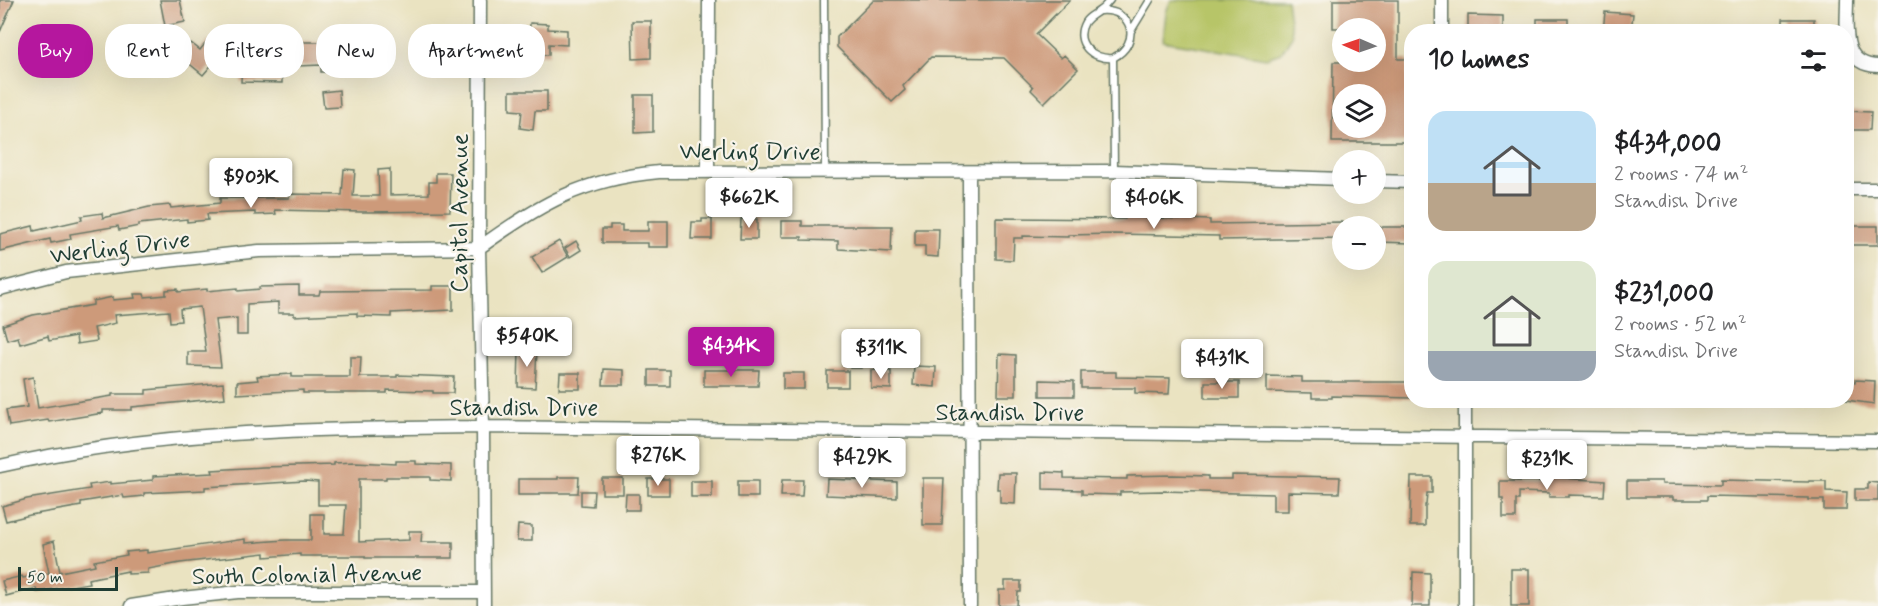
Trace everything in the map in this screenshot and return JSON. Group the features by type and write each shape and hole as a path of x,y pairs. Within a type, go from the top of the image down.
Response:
{"street":[{"name":"Capitol Avenue","path":"480,0 479,248 484,606"},
{"path":"708,0 708,170"},
{"path":"1442,0 1442,24"},
{"path":"1847,0 1848,24"},
{"path":"1854,56 1862,63 1878,66"},
{"name":"Werling Drive","path":"0,289 66,272 259,251 479,248 548,203 572,191 632,174 708,170 1114,171 1332,179"},
{"path":"969,172 970,606"},
{"path":"1386,181 1404,182"},
{"path":"1854,189 1878,189"},
{"path":"1465,408 1465,606"},
{"name":"Standish Drive","path":"0,466 104,447 211,434 285,430 483,427 1878,441"},
{"name":"South Colonial Avenue","path":"131,606 238,592 484,592"}],"lane":[{"path":"824,0 825,171"},
{"path":"1110,0 1086,21 1082,37 1085,45 1096,57 1113,58 1127,48 1131,31 1150,0"},
{"path":"1100,10 1117,12 1128,23 1131,31"},
{"path":"1113,58 1114,171"}],"green space":[{"path":"1171,0 1287,0 1292,36 1281,53 1266,58 1163,41 1166,12"}],"building":[{"path":"0,0 14,0 0,32"},
{"path":"160,0 180,0 185,22 165,24"},
{"path":"874,0 1070,0 1036,34 1061,58 1064,55 1078,69 1044,103 1031,90 1033,87 1004,58 931,57 903,86 905,90 892,102 837,47 837,37"},
{"path":"1333,0 1398,0 1398,59 1404,59 1404,142 1332,142 1332,138 1386,138 1386,84 1333,84 1333,72 1386,72 1386,18 1333,18"},
{"path":"1605,12 1633,14 1632,24 1604,24"},
{"path":"1468,15 1503,16 1503,24 1468,24"},
{"path":"1537,19 1568,19 1568,24 1537,24"},
{"path":"1783,19 1814,19 1814,24 1783,24"},
{"path":"632,21 651,21 651,58 633,59"},
{"path":"530,23 548,24 548,29 567,30 567,45 549,44 549,55 545,55 545,24"},
{"path":"304,42 316,42 316,65 304,66"},
{"path":"192,44 200,50 204,45 203,75 192,66"},
{"path":"241,78 282,78 282,83 241,82"},
{"path":"339,90 340,107 324,108 322,92"},
{"path":"510,91 547,91 547,111 535,111 533,130 520,128 522,111 510,110"},
{"path":"635,95 653,95 653,132 635,133"},
{"path":"1854,111 1871,112 1870,130 1854,130"},
{"path":"344,169 355,170 353,196 379,196 378,170 390,169 390,195 429,194 429,182 436,182 436,173 451,173 450,211 275,210 276,214 255,215 255,212 207,214 208,220 187,222 187,219 139,224 139,226 119,230 118,226 70,234 71,239 51,243 50,239 0,251 0,234 33,226 34,231 82,220 81,216 102,213 103,218 149,207 170,205 171,208 220,203 220,198 289,198 289,194 342,195"},
{"path":"1125,217 1210,220 1210,224 1332,222 1332,238 1219,240 1219,236 1114,234 1068,235 1068,237 1023,236 1023,238 1014,238 1013,260 996,259 996,218 1125,219"},
{"path":"702,219 712,219 712,239 691,239 692,222 702,222"},
{"path":"741,219 757,219 757,239 740,239"},
{"path":"648,221 668,221 668,247 648,247 648,243 602,243 602,229 610,229 610,225 622,225 622,231 648,231"},
{"path":"781,221 802,221 802,226 892,226 891,252 838,249 838,241 781,237"},
{"path":"1854,226 1878,226 1878,245 1854,245"},
{"path":"1386,227 1404,227 1404,243 1386,242"},
{"path":"915,229 939,229 938,257 925,256 925,246 915,246"},
{"path":"559,241 568,257 542,273 532,257"},
{"path":"576,241 581,250 570,257 565,248"},
{"path":"299,286 299,295 319,295 320,291 432,290 432,286 453,286 453,310 391,313 391,317 357,316 357,313 294,316 294,313 278,313 278,302 247,304 247,335 237,335 237,318 215,320 221,367 188,366 188,352 206,352 200,307 180,309 181,321 170,322 169,311 114,315 116,323 94,328 97,341 77,344 76,336 49,341 48,336 20,344 18,337 7,340 3,325 33,315 93,305 93,301 113,297 113,300 135,298 134,294 144,294 145,297 166,295 166,290 178,289 178,292 238,288 238,291 260,289 260,287"},
{"path":"519,349 537,350 535,388 518,387"},
{"path":"850,354 861,354 861,368 850,368"},
{"path":"999,354 1016,355 1016,396 998,396"},
{"path":"350,357 361,357 360,377 397,377 397,375 454,377 453,393 387,390 387,393 303,393 303,390 237,394 237,382 258,380 257,376 292,374 292,377 350,377"},
{"path":"914,366 936,367 935,387 913,385"},
{"path":"604,369 624,370 624,385 603,385"},
{"path":"649,370 670,370 670,386 649,386"},
{"path":"704,370 759,370 758,386 704,386"},
{"path":"871,370 891,371 891,389 871,388"},
{"path":"827,371 848,371 848,387 827,387"},
{"path":"1081,372 1116,372 1116,377 1170,378 1169,394 1135,393 1135,388 1081,388"},
{"path":"560,373 580,373 580,389 559,389"},
{"path":"783,373 804,373 804,389 783,389"},
{"path":"1267,376 1302,377 1302,382 1404,382 1404,398 1332,396 1332,398 1312,398 1312,393 1267,392"},
{"path":"33,377 38,408 112,396 112,394 146,394 146,390 223,383 225,398 132,407 132,410 103,410 103,413 9,426 6,410 27,407 23,379"},
{"path":"1040,380 1074,381 1074,396 1040,396"},
{"path":"1855,380 1875,381 1874,404 1854,401"},
{"path":"1205,382 1239,382 1239,398 1205,398"},
{"path":"396,461 451,465 451,481 430,480 430,477 359,479 359,542 409,540 409,531 422,531 421,542 453,542 453,558 365,558 365,556 300,556 300,554 265,557 265,553 180,563 148,569 148,573 128,574 128,571 88,579 89,583 37,592 36,588 6,596 2,581 49,573 43,544 54,541 60,572 95,565 94,561 127,555 126,552 147,550 147,553 245,539 245,543 311,540 311,514 324,514 324,534 344,534 346,505 318,505 318,482 305,481 205,487 205,490 144,493 144,496 124,498 123,495 81,502 81,506 6,521 2,506 27,499 90,489 89,485 153,480 153,476 213,473 212,470 334,465 334,463 396,464"},
{"path":"1043,472 1064,473 1064,478 1127,479 1127,476 1173,475 1208,476 1208,479 1232,479 1232,475 1340,477 1339,493 1288,492 1288,511 1273,511 1273,494 1162,491 1120,492 1120,495 1082,494 1082,490 1043,489"},
{"path":"998,473 1016,473 1015,504 1000,503 1000,489 997,489"},
{"path":"558,477 579,477 578,493 518,495 518,479 558,479"},
{"path":"1411,477 1432,477 1432,493 1427,493 1425,505 1425,526 1410,526"},
{"path":"1550,477 1605,481 1604,496 1549,497 1549,493 1519,492 1519,500 1516,500 1516,518 1503,518 1500,481 1549,481"},
{"path":"602,478 623,478 623,494 602,494"},
{"path":"923,478 944,478 942,525 923,525"},
{"path":"648,479 669,479 669,495 648,495"},
{"path":"827,479 897,482 897,498 826,495"},
{"path":"782,480 803,480 802,496 781,496"},
{"path":"1721,480 1826,481 1826,491 1847,492 1846,510 1824,510 1824,500 1809,500 1809,498 1707,496 1707,500 1673,500 1673,497 1627,497 1627,481 1721,485"},
{"path":"691,481 712,481 712,497 691,497"},
{"path":"738,481 758,481 758,497 738,497"},
{"path":"1868,482 1878,483 1878,501 1855,501 1855,489 1868,489"},
{"path":"581,491 594,491 593,506 581,505"},
{"path":"626,494 639,494 639,510 625,510"},
{"path":"518,525 532,526 532,541 517,541"},
{"path":"1511,569 1529,569 1529,606 1511,606"},
{"path":"1413,572 1430,573 1430,606 1412,606"},
{"path":"1005,581 1021,581 1017,606 999,606 999,590 1005,590"}]}
